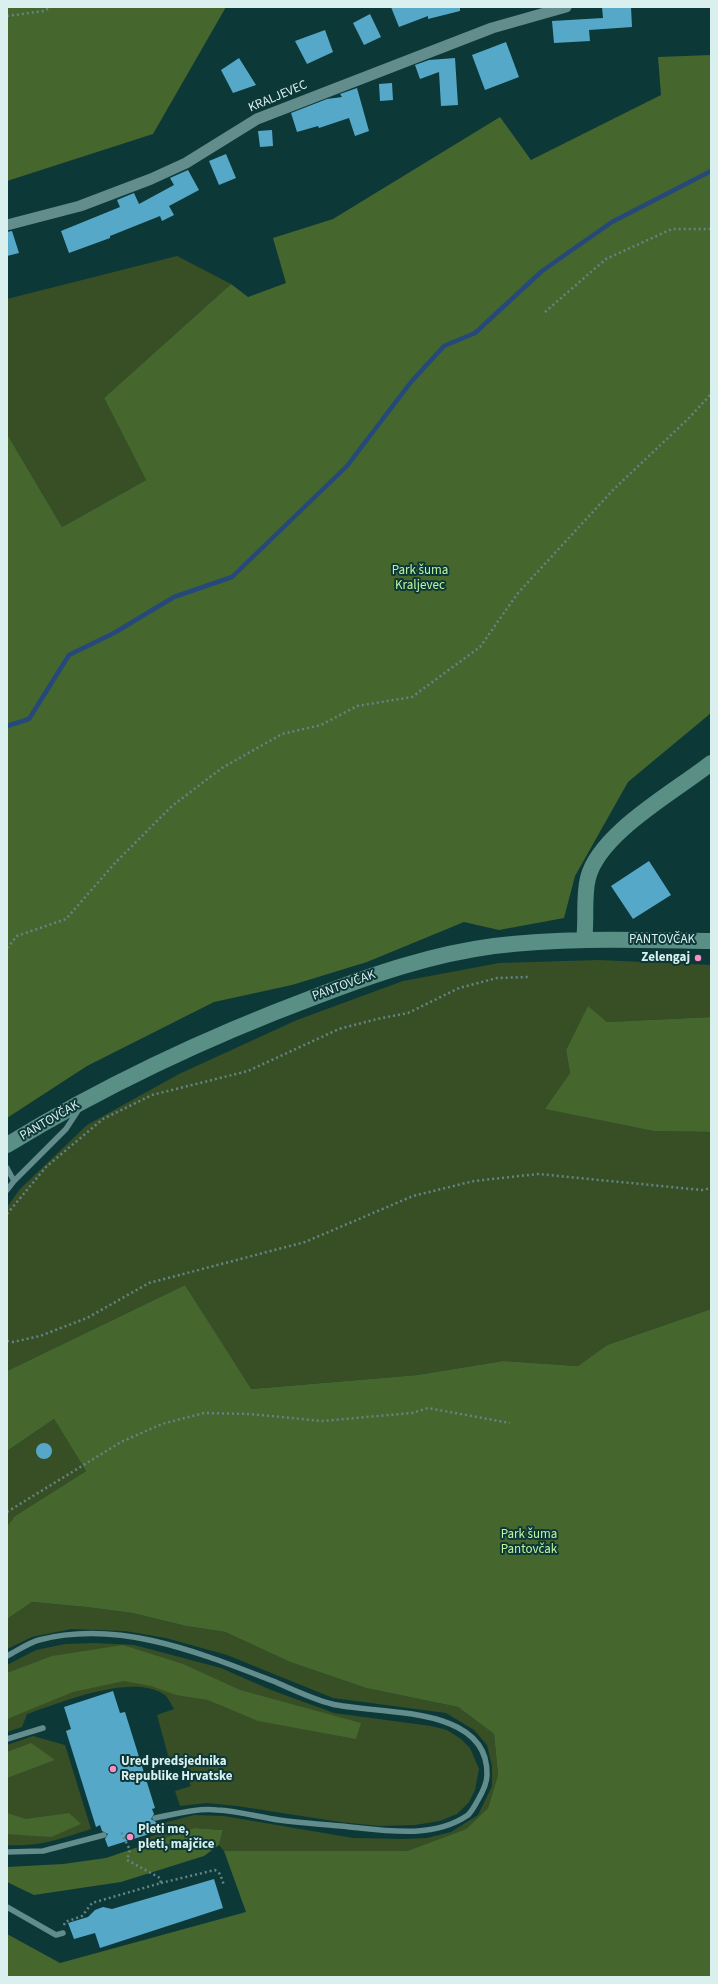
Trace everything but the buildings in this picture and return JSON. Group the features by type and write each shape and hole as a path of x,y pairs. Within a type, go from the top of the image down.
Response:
{"main road":[{"path":"584,940 587,923 588,878 595,862 608,843 635,820 711,762"},
{"name":"PANTOVČAK","path":"7,1146 83,1101 223,1033 261,1017 385,972 453,953 493,946 538,941 711,941"}],"street":[{"name":"KRALJEVEC","path":"7,225 80,206 151,179 186,162 257,119 492,28 566,7"}],"lane":[{"path":"7,1190 14,1181 66,1129 83,1101"},
{"path":"7,1168 14,1181"},
{"path":"7,1656 38,1640 77,1634 112,1634 154,1640 243,1670 331,1704 418,1715 441,1720 460,1727 476,1740 484,1757 487,1776 482,1794 470,1814 448,1825 424,1830 398,1832 288,1821 218,1810 194,1810 155,1818"},
{"path":"7,1739 42,1728"},
{"path":"7,1852 43,1851 104,1835"},
{"path":"7,1907 56,1935 63,1933"}],"path":[{"path":"7,16 44,12 51,7"},
{"path":"545,312 606,259 672,229 711,229"},
{"path":"7,948 16,936 66,919 115,863 172,806 222,768 282,734 321,725 357,706 412,697 480,647 518,593 613,490 689,418 711,394"},
{"path":"7,1214 46,1167 103,1119 152,1095 248,1071 339,1029 408,1013 459,988 497,978 528,977"},
{"path":"7,1341 13,1342 40,1336 87,1318 149,1283 305,1242 413,1196 474,1181 538,1174 702,1190 711,1188"},
{"path":"7,1512 121,1442 162,1424 204,1413 250,1414 322,1421 412,1413 428,1408 443,1409 510,1423"},
{"path":"120,1830 130,1850 127,1860 160,1878 161,1883"},
{"path":"63,1933 65,1922 82,1916 92,1903 161,1883 215,1870 220,1874 224,1885"}],"green space":[{"path":"7,7 226,7 153,134 7,181"},
{"name":"Park šuma Kraljevec","path":"711,55 711,713 628,782 575,876 564,918 499,930 464,922 367,962 292,985 214,1002 87,1066 7,1118 7,434 62,527 146,480 104,398 231,284 248,297 286,283 273,238 333,219 500,117 531,160 661,95 658,57"},
{"path":"177,256 231,284 104,398 146,480 62,527 7,434 7,299"},
{"path":"598,960 711,965 711,1017 607,1022 588,1007 566,1050 570,1073 546,1109 653,1131 711,1132 711,1309 607,1345 578,1366 503,1361 417,1375 250,1389 185,1285 7,1371 7,1207 20,1189 87,1125 179,1074 297,1020 403,981 499,963"},
{"path":"588,1006 607,1022 711,1017 711,1132 653,1131 545,1109 570,1073 566,1050"},
{"name":"Park šuma Pantovčak","path":"185,1285 251,1389 417,1375 503,1361 578,1366 607,1345 711,1309 711,1977 7,1977 7,1934 60,1963 246,1912 224,1851 407,1851 466,1829 488,1808 498,1775 494,1734 458,1707 366,1688 290,1662 225,1632 186,1626 132,1613 32,1602 7,1619 7,1526 15,1516 86,1471 54,1419 7,1451 7,1371"},
{"path":"54,1419 86,1471 15,1516 7,1526 7,1451"},
{"path":"32,1602 132,1613 186,1626 225,1632 290,1662 366,1688 458,1707 494,1734 498,1775 488,1808 466,1829 407,1851 224,1851 219,1845 223,1830 194,1828 139,1847 138,1841 161,1833 160,1824 194,1815 224,1816 353,1838 427,1838 451,1832 478,1815 492,1786 492,1766 487,1745 474,1730 446,1713 333,1698 227,1655 166,1638 125,1631 71,1629 32,1637 7,1649 7,1619"},
{"path":"96,1643 134,1645 221,1668 271,1690 334,1713 431,1726 447,1730 461,1739 470,1748 479,1769 475,1790 469,1802 457,1814 440,1821 415,1825 379,1826 340,1822 237,1806 207,1803 180,1806 175,1791 191,1786 184,1766 169,1759 157,1715 174,1709 166,1696 153,1689 136,1687 117,1688 77,1697 27,1714 22,1727 7,1732 7,1665 36,1650 65,1644"},
{"path":"123,1645 183,1664 240,1690 361,1723 356,1739 258,1721 208,1700 176,1695 151,1686 124,1681 73,1692 7,1719 7,1673 52,1656"},
{"path":"33,1736 65,1745 91,1829 60,1839 30,1845 7,1845 7,1745"},
{"path":"31,1743 55,1760 7,1778 7,1752"},
{"path":"7,1813 26,1819 69,1813 81,1824 51,1837 7,1834"},
{"path":"194,1828 223,1830 219,1845 204,1856 121,1882 34,1895 7,1882 7,1867 63,1864 106,1858"}],"waterway":[{"path":"7,726 29,719 69,655 114,633 174,597 232,577 347,466 411,382 444,346 475,333 542,271 612,222 711,171"}],"place":[{"name":"Zelengaj","path":"698,958"},
{"name":"Ured predsjednika Republike Hrvatske","path":"113,1769"},
{"name":"Pleti me, pleti, majčice","path":"130,1837"}]}
